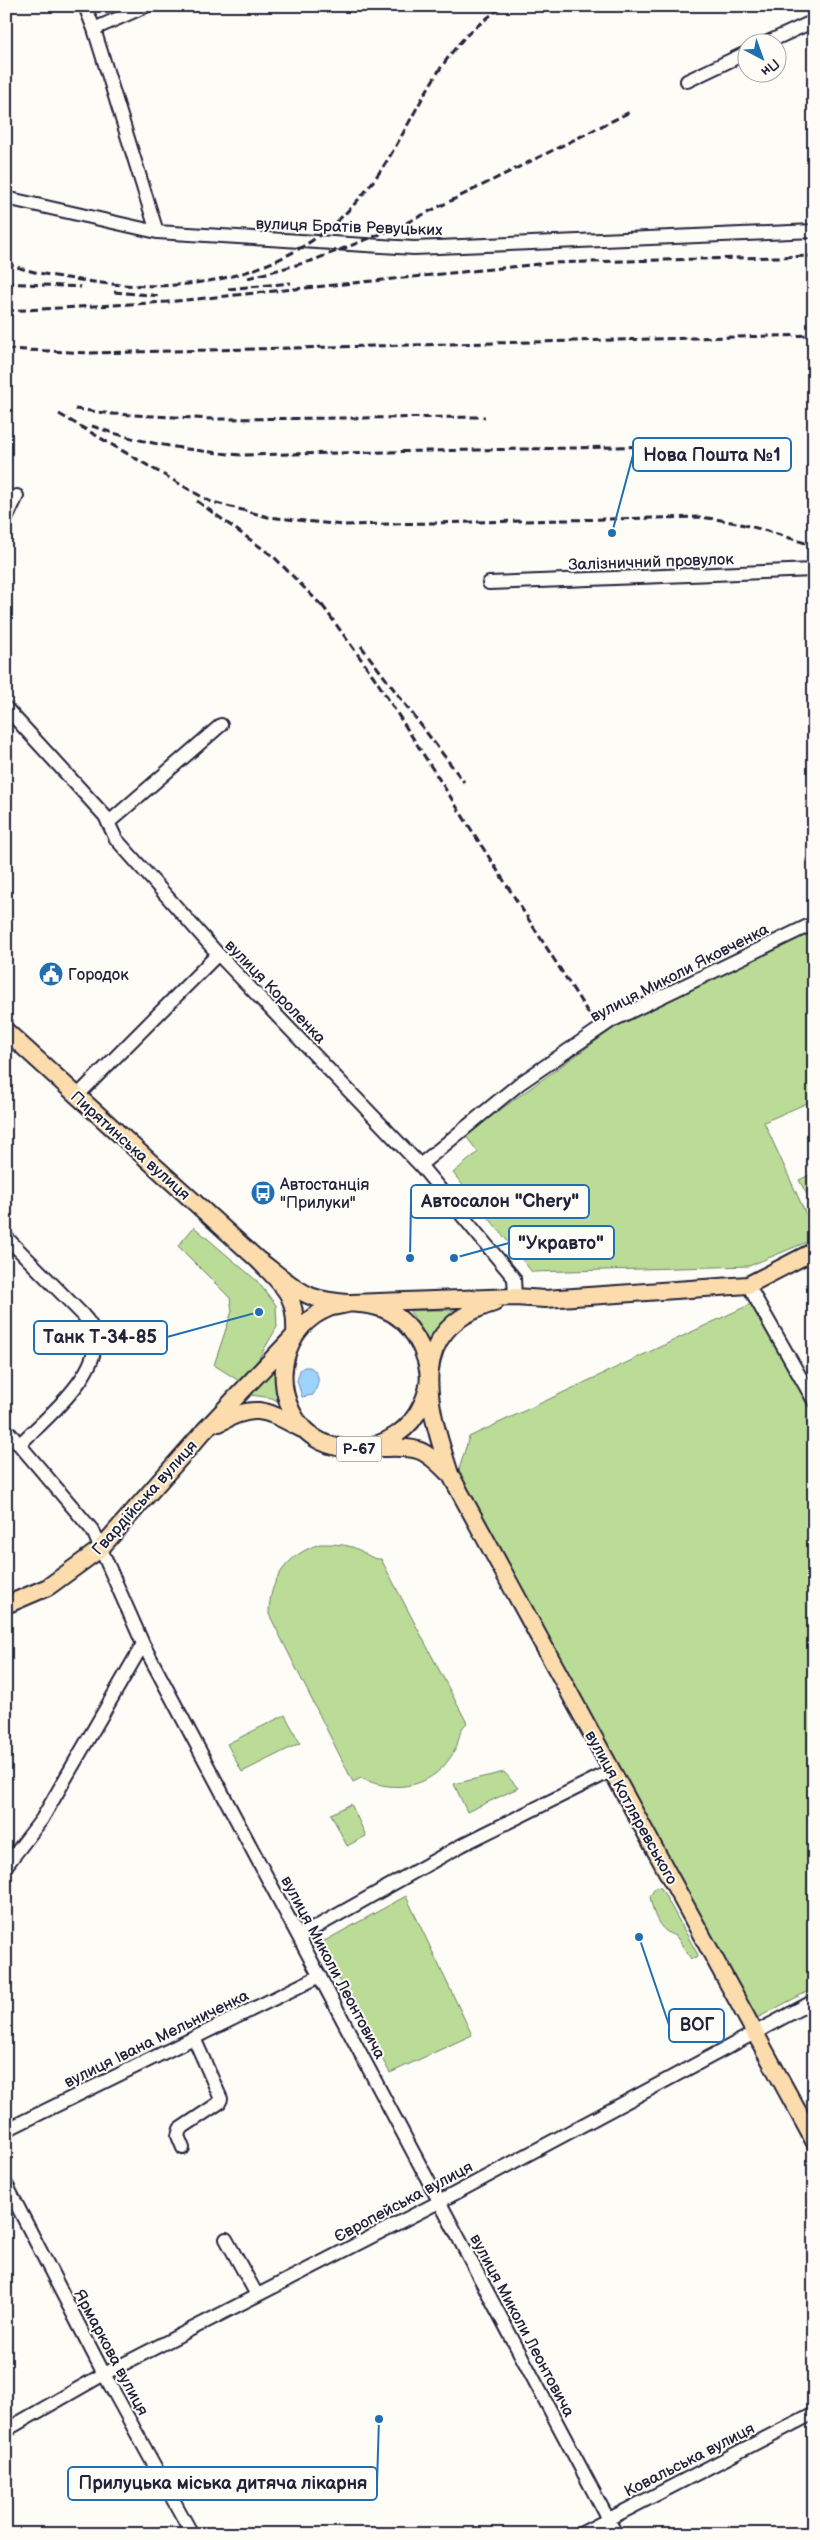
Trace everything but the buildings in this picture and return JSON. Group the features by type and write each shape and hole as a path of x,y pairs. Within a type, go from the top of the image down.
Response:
{"main road":[{"name":"Пирятинська вулиця","path":"6,1031 257,1259"},
{"name":"Р-67","path":"515,1297 475,1309 457,1319 444,1332 436,1345 428,1373 426,1394 413,1420 404,1430 387,1442 366,1449 345,1448 324,1442 306,1430 293,1414 285,1395 282,1375 286,1354 295,1336 310,1319 330,1308 351,1303 515,1297 545,1299 748,1285 814,1251"},
{"name":"Р-67","path":"257,1259 310,1296 324,1301 374,1306 396,1315 412,1330 424,1350 428,1373"},
{"name":"Р-67","path":"257,1259 286,1290 293,1303 296,1314 295,1336"},
{"name":"Гвардійська вулиця","path":"6,1605 48,1587 100,1549 204,1431 295,1336"},
{"path":"428,1373 436,1429 450,1474"},
{"path":"204,1431 236,1413 254,1409 276,1415 306,1430"},
{"path":"366,1449 416,1448 430,1455 450,1474"},
{"name":"вулиця Котляревського","path":"450,1474 814,2141"}],"street":[{"path":"85,6 94,29 157,232"},
{"path":"94,29 146,6"},
{"path":"788,33 814,21"},
{"path":"687,80 738,57"},
{"name":"вулиця Братів Ревуцьких","path":"6,198 157,232 414,248 814,231"},
{"path":"6,519 17,496"},
{"name":"Залізничний провулок","path":"489,583 814,570"},
{"name":"вулиця Короленка","path":"6,708 105,816 116,839 218,954 420,1165 514,1278 515,1297"},
{"path":"108,823 220,725"},
{"name":"вулиця Миколи Яковченка","path":"420,1165 519,1084 611,1021 814,923"},
{"path":"77,1096 218,954"},
{"path":"6,1237 82,1315 92,1327 95,1340 90,1364 80,1383 20,1444"},
{"path":"748,1285 814,1401"},
{"name":"вулиця Миколи Леонтовича","path":"6,1429 93,1531 143,1644 300,1936 616,2534"},
{"path":"6,1866 42,1819 143,1644"},
{"path":"300,1936 462,1845 611,1771"},
{"name":"вулиця Івана Мельниченка","path":"6,2130 320,1976"},
{"name":"Європейська вулиця","path":"6,2430 104,2374 439,2202 814,2001"},
{"path":"183,2148 178,2136 180,2129 219,2103 221,2099 194,2038"},
{"name":"Ярмаркова вулиця","path":"6,2184 104,2374 192,2534"},
{"path":"226,2239 257,2296"},
{"name":"Ковальська вулиця","path":"580,2534 814,2413"}],"green space":[{"path":"814,931 814,1100 764,1122 814,1232 814,1239 749,1266 532,1272 453,1173 478,1152 465,1135 617,1026"},
{"path":"814,1173 814,1207 799,1180"},
{"path":"194,1227 257,1281 276,1305 277,1327 244,1384 214,1365 232,1311 230,1298 178,1246"},
{"path":"753,1303 814,1414 814,1988 757,2018 458,1473 469,1437"},
{"path":"409,1310 460,1310 429,1348 426,1335"},
{"path":"276,1361 276,1378 284,1405 272,1398 244,1394"},
{"path":"320,1544 348,1546 356,1548 374,1558 381,1559 467,1723 462,1729 457,1746 447,1763 426,1780 401,1786 388,1786 361,1778 353,1782 269,1614 272,1590 282,1570 299,1554"},
{"path":"285,1715 300,1743 242,1772 227,1744"},
{"path":"504,1772 518,1788 467,1812 454,1784"},
{"path":"351,1804 366,1836 347,1846 331,1814"},
{"path":"656,1887 661,1888 698,1955 696,1958 691,1959 676,1936 665,1930 657,1920 650,1896"},
{"path":"406,1896 472,2035 390,2073 319,1944"}],"water":[{"path":"304,1367 310,1367 314,1370 318,1380 313,1395 302,1397 297,1381 300,1370"}],"railway":[{"path":"6,263 52,276 122,285 163,286 203,282 242,273 279,259 314,239 346,213 386,163 451,53 465,37 503,6"},
{"path":"248,278 311,261 396,228 630,112"},
{"path":"6,311 167,302 550,263 814,256"},
{"path":"6,283 81,287"},
{"path":"228,289 291,283"},
{"path":"114,292 161,296"},
{"path":"6,349 91,353 814,335"},
{"path":"75,409 113,414 214,419 485,417"},
{"path":"59,414 209,501 268,517 343,525 699,517 771,532 814,546"},
{"path":"92,426 128,437 166,445 242,455 712,445"},
{"path":"197,501 274,557 326,610"},
{"path":"322,605 374,677 594,1022"},
{"path":"361,646 464,782"}],"place":[{"name":"Нова Пошта №1","path":"612,533"},
{"name":"Городок","path":"51,974"},
{"name":"Автостанція \"Прилуки\"","path":"263,1193"},
{"name":"Автосалон \"Chery\"","path":"410,1258"},
{"name":"\"Укравто\"","path":"454,1258"},
{"name":"Танк Т-34-85","path":"259,1312"},
{"name":"ВОГ","path":"639,1937"},
{"name":"Прилуцька міська дитяча лікарня","path":"379,2419"}]}
